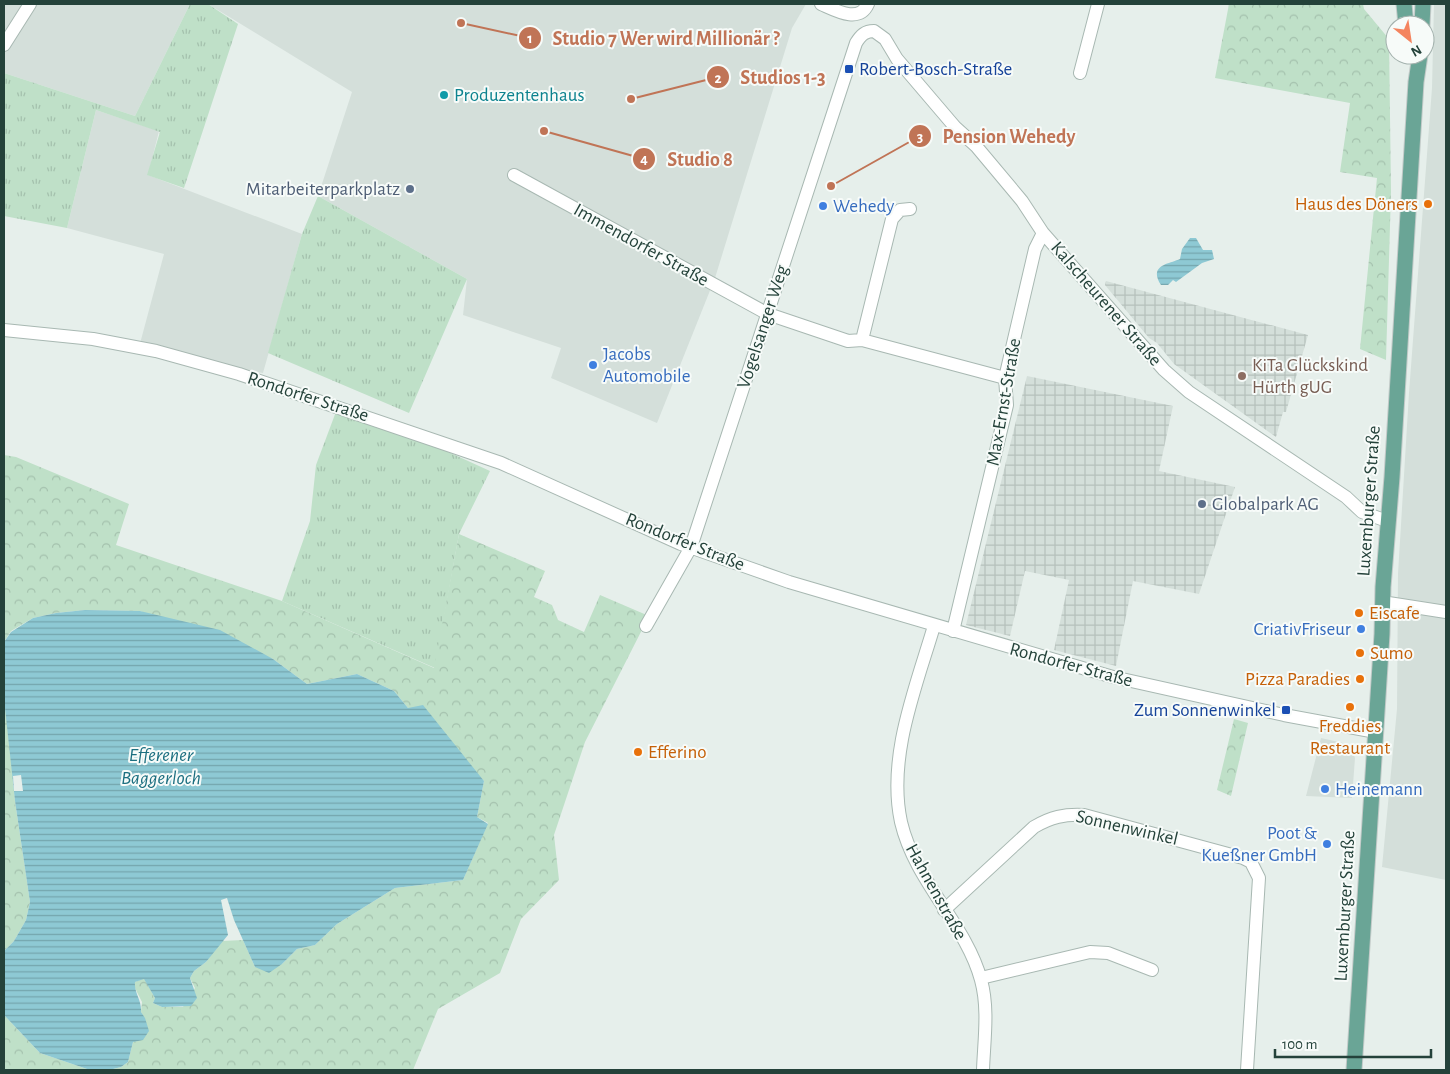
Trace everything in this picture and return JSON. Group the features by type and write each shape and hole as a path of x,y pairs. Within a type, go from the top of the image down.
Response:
{"main road":[{"path":"1416,65 1417,73"},
{"name":"Luxemburger Straße","path":"1354,1070 1382,634 1387,522 1393,467 1418,65"}],"street":[{"path":"4,45 30,4"},
{"path":"821,4 849,14 859,13 867,6"},
{"path":"1080,73 1098,4"},
{"name":"Kalscheurener Straße","path":"874,30 885,39 897,59 955,127 988,160 1022,202 1043,233 1135,340 1180,385 1346,496 1362,512 1387,522"},
{"name":"Vogelsanger Weg","path":"646,626 692,547 856,43 862,35 874,30"},
{"name":"Immendorfer Straße","path":"514,175 768,314 848,341 862,340 1005,378"},
{"path":"862,340 892,219 900,210 910,209"},
{"name":"Max-Ernst-Straße","path":"953,631 1007,405 1005,378 1035,249 1043,233"},
{"name":"Rondorfer Straße","path":"4,330 93,339 156,351 239,374 501,463 692,547 772,577 934,626 1131,682 1284,715 1376,732"},
{"path":"1382,602 1446,612"},
{"name":"Hahnenstraße","path":"934,626 902,742 898,770 898,797 903,828 917,865 967,947 981,978 985,1007 983,1070"},
{"name":"Sonnenwinkel","path":"944,910 1034,827 1050,818 1067,814 1084,815 1243,858 1251,862 1259,878 1247,1070"},
{"path":"981,978 1078,954 1099,952 1115,955 1152,970"}],"shaded area":[{"path":"4,4 190,4 135,116 4,73"},
{"path":"208,4 806,4 792,28 715,278 657,423 551,378 561,348 463,315 467,279 318,196 352,92"},
{"path":"1434,4 1446,4 1446,880 1382,867 1397,709 1398,574 1433,65 1435,65"},
{"path":"96,110 159,131 148,175 302,234 263,373 138,351 164,254 67,228"},
{"path":"1106,281 1308,335 1286,412 1283,412 1276,437 1174,364 1157,343 1149,338 1105,285"},
{"path":"1027,376 1173,406 1159,471 1235,487 1199,594 1133,581 1116,666 1054,650 1069,580 1025,571 1010,636 966,625"},
{"path":"1321,738 1343,743 1353,753 1355,758 1352,798 1306,796"}],"green space":[{"path":"190,4 208,4 238,24 184,188 147,175 160,132 96,110 67,228 4,216 4,73 135,116"},
{"path":"1229,4 1363,4 1364,9 1385,34 1385,65 1389,65 1391,192 1386,360 1360,349 1377,178 1340,172 1350,103 1215,78"},
{"path":"318,196 467,279 409,413 268,353 302,234"},
{"path":"337,409 411,435 490,471 459,534 435,668 282,601 310,521 316,465"},
{"path":"4,455 16,457 129,504 116,545 282,601 434,668 459,534 545,571 534,597 552,605 558,620 584,632 600,595 649,616 585,742 554,835 559,880 521,919 500,973 438,1009 413,1070 109,1070 121,1067 128,1062 133,1042 146,1023 141,1012 142,1002 135,988 135,982 144,978 155,998 153,1003 162,1007 183,1007 195,988 190,978 194,971 206,962 221,941 243,940 255,967 282,964 297,949 315,945 337,924 395,888 463,880 488,823 477,817 484,781 408,708 394,691 357,674 307,684 273,659 140,611 85,610 33,618 11,631 4,642"},
{"path":"4,679 15,801 30,902 26,920 14,941 4,951"},
{"path":"1234,719 1248,723 1231,796 1217,790"},
{"path":"4,1015 40,1053 90,1070 4,1070"}],"water":[{"path":"1190,238 1196,238 1203,250 1212,250 1214,259 1202,263 1176,282 1173,280 1168,285 1161,285 1157,273 1158,269 1180,259 1182,249"},
{"name":"Efferener Baggerloch","path":"85,610 140,611 220,630 273,659 307,684 357,674 394,691 408,708 423,705 484,781 477,817 488,824 463,880 395,888 337,924 315,945 297,949 282,964 269,973 255,967 234,920 227,898 221,900 228,935 206,962 194,971 190,978 197,998 191,1006 162,1007 153,1003 155,998 144,979 135,982 141,1012 149,1031 143,1040 133,1042 128,1062 121,1067 109,1070 90,1070 40,1053 4,1015 4,951 14,941 26,920 30,902 15,801 5,708 4,642 11,632 33,618"}],"pier":[{"path":"21,775 23,791 14,791 13,776"}],"place":[{"name":"Studio 7 Wer wird Millionär ?","path":"461,23"},
{"name":"Robert-Bosch-Straße","path":"849,69"},
{"name":"Produzentenhaus","path":"444,95"},
{"name":"Studios 1-3","path":"631,99"},
{"name":"Studio 8","path":"544,131"},
{"name":"Pension Wehedy","path":"831,186"},
{"name":"Mitarbeiterparkplatz","path":"410,189"},
{"name":"Haus des Döners","path":"1428,204"},
{"name":"Wehedy","path":"823,206"},
{"name":"Jacobs Automobile","path":"593,365"},
{"name":"KiTa Glückskind Hürth gUG","path":"1242,376"},
{"name":"Globalpark AG","path":"1202,504"},
{"name":"Eiscafe","path":"1359,613"},
{"name":"CriativFriseur","path":"1361,629"},
{"name":"Sumo","path":"1360,653"},
{"name":"Pizza Paradies","path":"1360,679"},
{"name":"Freddies Restaurant","path":"1350,707"},
{"name":"Zum Sonnenwinkel","path":"1286,710"},
{"name":"Efferino","path":"638,752"},
{"name":"Heinemann","path":"1325,789"},
{"name":"Poot & Kueßner GmbH","path":"1327,844"}]}
